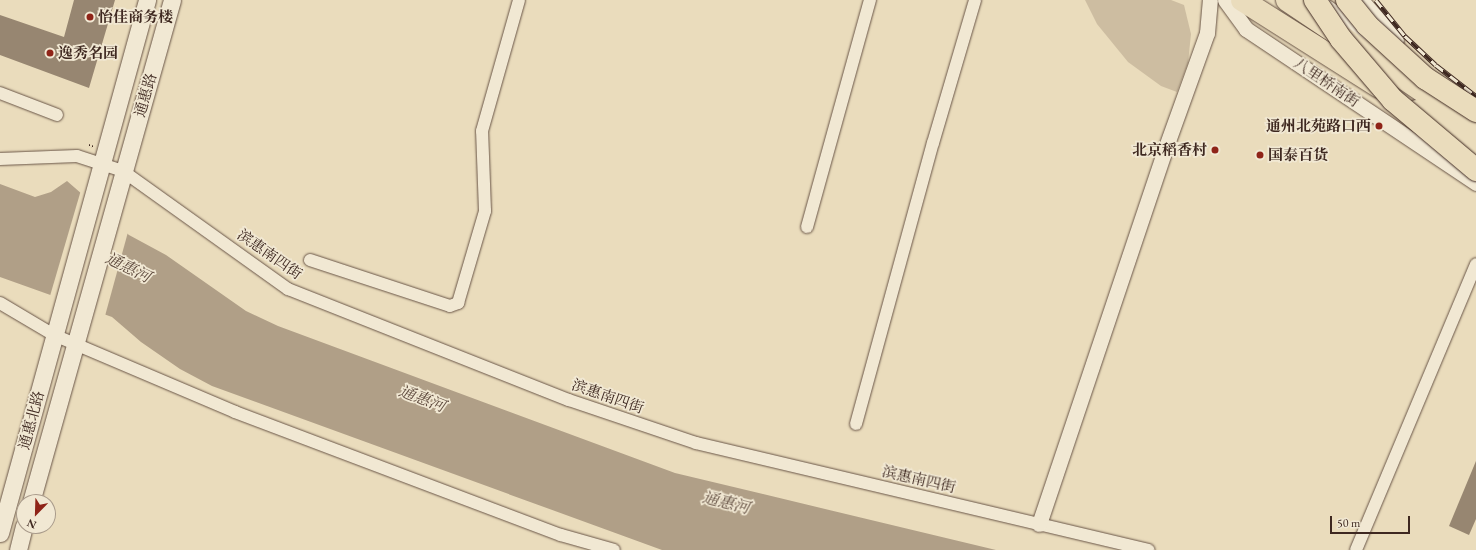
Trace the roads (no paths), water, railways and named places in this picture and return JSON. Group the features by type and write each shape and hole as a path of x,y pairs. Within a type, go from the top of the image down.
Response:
{"highway":[{"path":"1242,0 1476,149"},
{"path":"1287,0 1476,127"},
{"path":"1315,0 1341,39 1393,100 1476,170"},
{"path":"1347,0 1367,25 1425,78 1474,107"}],"main road":[{"name":"通惠路","path":"62,307 147,0"},
{"name":"通惠路","path":"83,316 117,189 172,0"},
{"name":"通惠北路","path":"0,533 62,307"},
{"name":"通惠北路","path":"33,494 83,316"},
{"path":"18,550 22,534"}],"street":[{"path":"310,260 450,306 458,303 485,211 482,131 519,0"},
{"path":"807,227 870,0"},
{"path":"856,424 933,143 975,0"},
{"path":"1039,524 1163,154 1207,33 1210,0"},
{"name":"八里桥南街","path":"1225,0 1246,29 1476,183"},
{"path":"1315,0 1474,107"},
{"path":"1361,0 1398,41 1474,107"},
{"path":"0,93 57,115"},
{"name":"滨惠南四街","path":"0,160 77,156 123,171 288,289 569,400 696,443 1149,550"},
{"path":"1356,550 1476,264"},
{"path":"0,303 54,336 235,412 561,536 614,550"}],"water":[{"name":"通惠河","path":"67,181 129,235 166,255 246,311 278,326 675,473 996,550 662,550 212,386 180,369 141,342 112,317 0,277 0,184 35,197 51,192"}],"railway":[{"path":"1376,0 1405,36 1436,65 1476,96"}],"place":[{"name":"怡佳商务楼","path":"90,17"},
{"name":"逸秀名园","path":"50,53"},
{"name":"通州北苑路口西","path":"1379,126"},
{"name":"北京稻香村","path":"1215,150"},
{"name":"国泰百货","path":"1260,155"}]}
